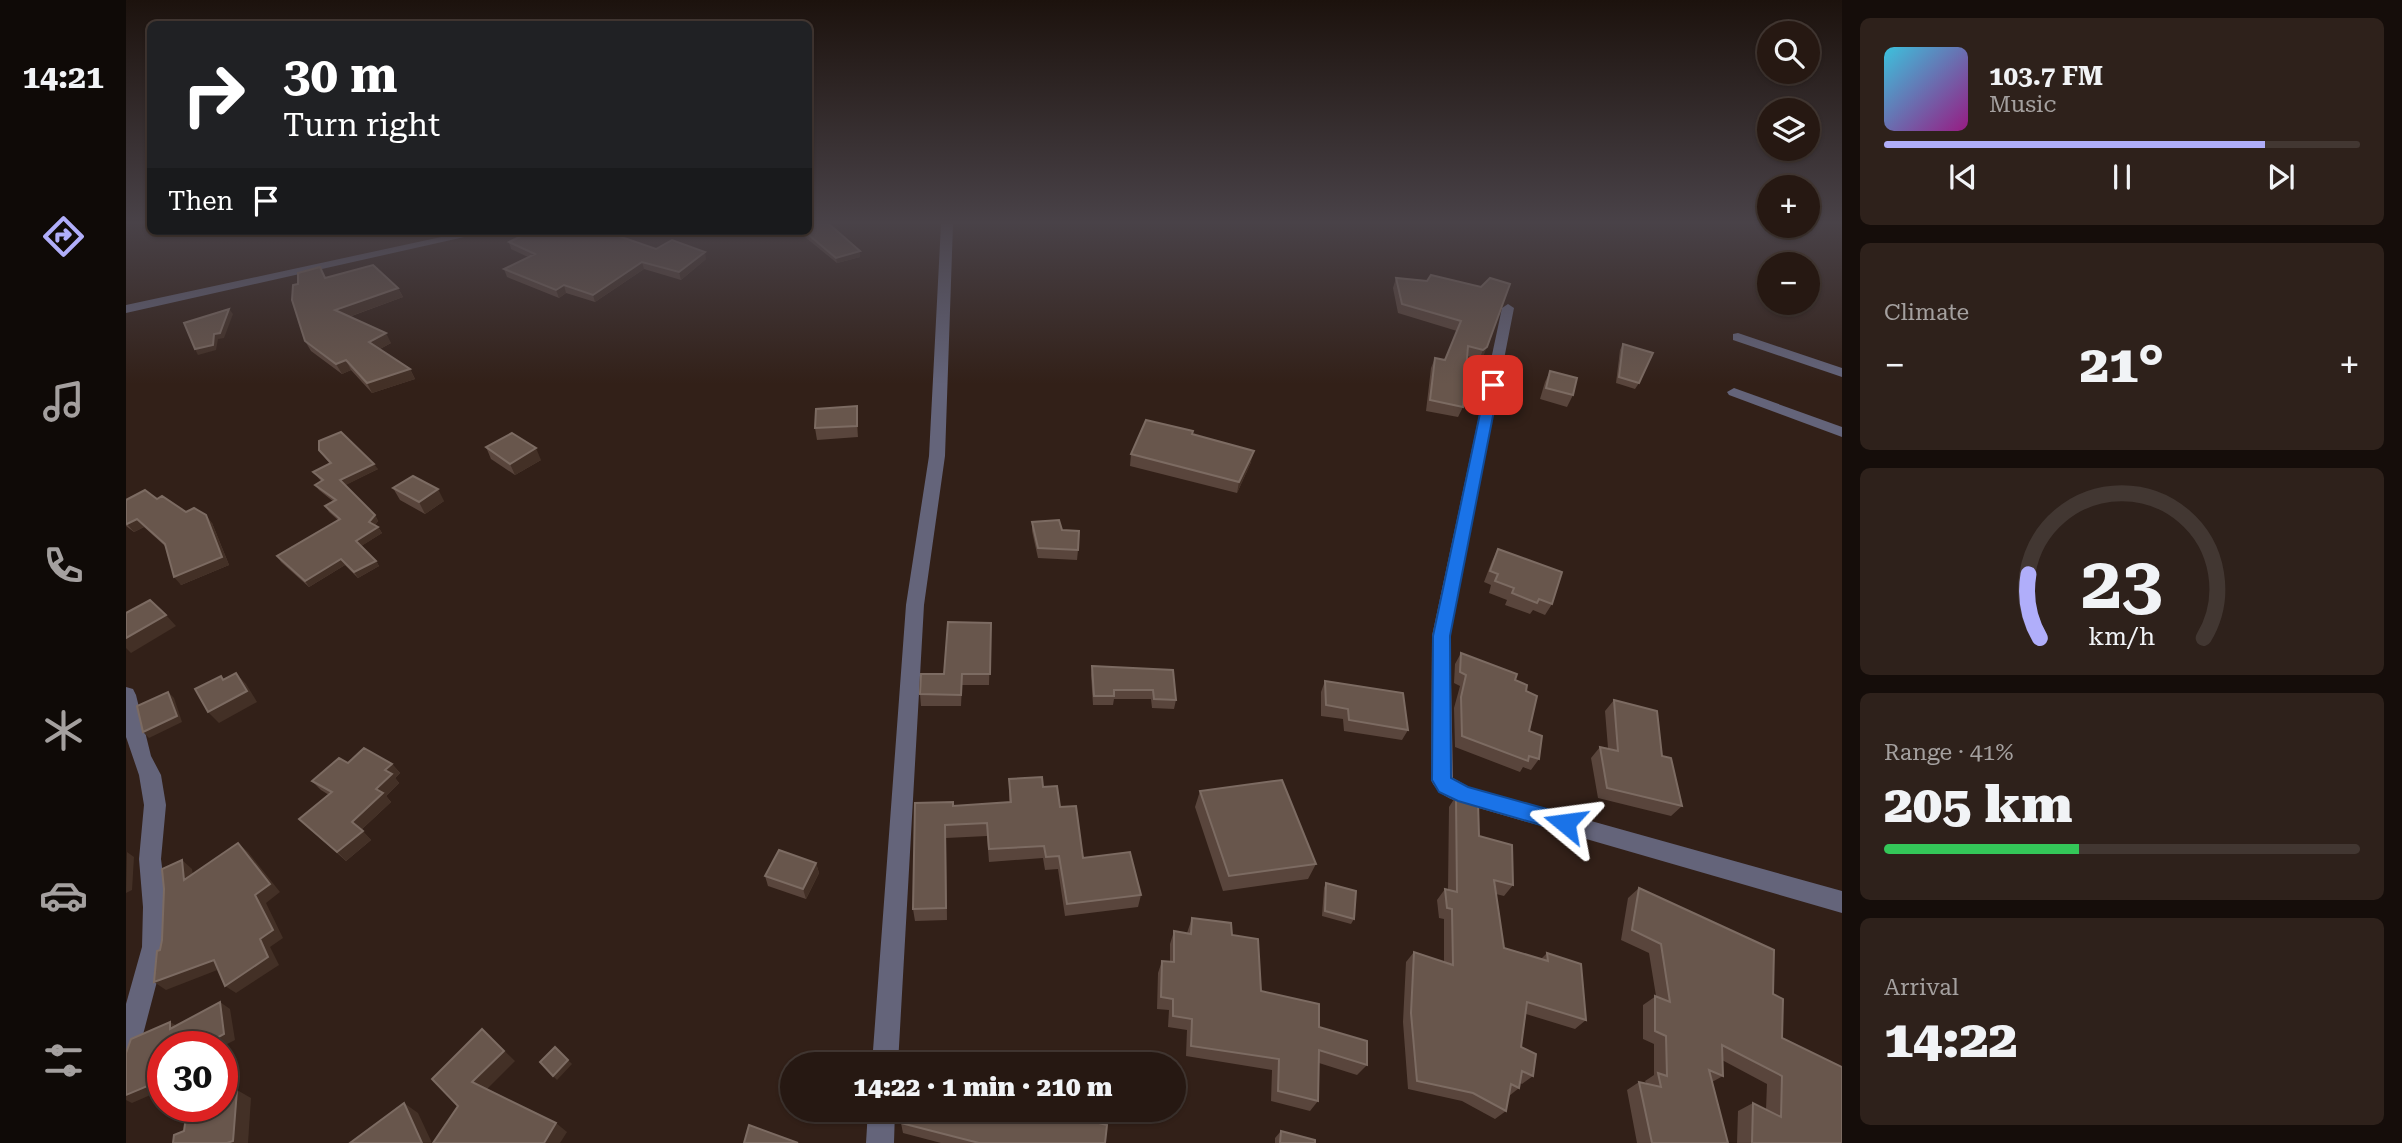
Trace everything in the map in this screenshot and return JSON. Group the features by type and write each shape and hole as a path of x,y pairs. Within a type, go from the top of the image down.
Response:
{"street":[{"path":"126,309 272,277"},
{"path":"886,1052 915,605 937,456 945,277"},
{"path":"1508,308 1441,636 1442,780 1446,786 1465,795 1842,902"},
{"path":"1738,337 1842,373"},
{"path":"1734,392 1842,432"},
{"path":"126,695 141,756 150,775 155,805 150,859 155,907 154,947 126,1050"},
{"path":"880,1143 881,1122"}],"building":[{"path":"298,277 386,277 398,288 335,310 386,333 369,342 410,369 367,383 346,360 336,364 305,341 292,300 293,285 298,284"},
{"path":"525,277 619,277 593,295 564,285 556,290"},
{"path":"1429,277 1441,277 1481,287 1490,278 1510,284 1487,347 1483,350 1468,346 1463,407 1430,400 1435,358 1445,360 1461,321 1402,304 1396,278 1427,281"},
{"path":"229,309 220,333 214,334 213,345 195,349 184,323"},
{"path":"1623,344 1653,353 1639,383 1619,377"},
{"path":"1550,371 1577,378 1573,395 1546,388"},
{"path":"857,406 857,426 815,428 816,409"},
{"path":"1146,420 1193,431 1192,434 1254,451 1239,482 1131,454"},
{"path":"341,432 374,464 340,480 375,515 369,522 378,527 356,541 376,561 354,572 341,559 305,581 277,556 340,519 325,506 336,500 315,485 323,480 313,472 331,463 319,450 319,441"},
{"path":"512,433 536,448 510,464 486,447"},
{"path":"413,476 438,489 419,502 393,488"},
{"path":"145,490 157,499 162,496 186,512 194,508 206,515 222,557 174,577 165,544 137,519 126,523 126,500"},
{"path":"1059,520 1062,530 1079,531 1078,550 1038,548 1032,522"},
{"path":"1498,549 1562,572 1552,604 1539,599 1537,603 1512,593 1514,588 1495,581 1498,574 1490,571"},
{"path":"150,600 166,615 126,638 126,613"},
{"path":"948,622 991,623 990,674 962,674 961,695 920,694 921,674 944,674"},
{"path":"1461,653 1517,674 1515,680 1527,685 1526,691 1537,696 1529,731 1542,736 1539,759 1529,756 1528,761 1462,736 1461,697 1466,675 1460,672"},
{"path":"1092,666 1173,670 1176,700 1154,699 1153,690 1114,690 1114,696 1094,696"},
{"path":"236,673 247,691 208,712 195,689 221,676 223,680"},
{"path":"1325,681 1403,693 1408,730 1349,720 1348,709 1326,705"},
{"path":"168,692 177,716 143,732 137,706"},
{"path":"1614,700 1657,711 1662,756 1671,758 1682,806 1607,788 1600,747 1618,751"},
{"path":"364,748 392,764 385,770 392,774 376,789 383,793 352,822 363,831 337,852 299,819 332,792 312,781 339,758 348,763"},
{"path":"1042,777 1043,787 1057,786 1060,807 1076,806 1083,858 1130,852 1141,895 1067,904 1059,856 1046,857 1044,846 989,849 987,823 945,825 946,908 913,909 915,803 953,802 953,806 1011,802 1009,779"},
{"path":"1282,780 1316,864 1229,876 1200,791"},
{"path":"1456,796 1478,802 1479,836 1512,845 1513,885 1494,880 1504,948 1548,961 1547,953 1581,964 1586,1020 1527,1002 1521,1047 1536,1054 1533,1076 1522,1071 1519,1088 1511,1084 1506,1111 1473,1093 1417,1081 1411,1013 1414,952 1453,965 1452,909 1447,908 1445,889 1457,892"},
{"path":"238,843 270,884 255,895 273,930 260,939 268,957 225,986 214,960 154,982 157,951 160,950 162,940 162,869 182,860 184,880"},
{"path":"779,850 816,863 803,889 765,876"},
{"path":"1326,883 1356,891 1354,919 1325,911"},
{"path":"1639,888 1774,950 1773,994 1783,999 1782,1038 1842,1067 1842,1143 1752,1143 1753,1103 1781,1117 1782,1076 1722,1045 1723,1076 1709,1070 1728,1143 1652,1143 1639,1082 1661,1087 1658,1073 1667,1076 1666,1036 1655,1031 1655,996 1670,1002 1661,944 1632,930"},
{"path":"1192,918 1231,923 1232,935 1258,939 1261,991 1319,1004 1319,1027 1367,1041 1367,1065 1319,1050 1318,1101 1278,1091 1279,1059 1191,1046 1192,1019 1173,1016 1173,999 1161,997 1162,961 1174,962 1174,931 1191,934"},
{"path":"220,1002 224,1031 149,1031 170,1022 170,1029"},
{"path":"482,1029 504,1051 472,1082 556,1123 544,1143 433,1143 458,1106 432,1079"},
{"path":"147,1032 147,1086 126,1095 126,1053 131,1039"},
{"path":"555,1047 568,1060 553,1076 540,1062"},
{"path":"404,1103 422,1143 350,1143"},
{"path":"185,1122 234,1122 233,1141 227,1143 173,1143 174,1135 184,1131"},
{"path":"1095,1122 1107,1125 1105,1143 979,1143 901,1123"},
{"path":"749,1125 798,1143 744,1143"},
{"path":"1281,1131 1315,1140 1315,1143 1280,1143"}],"route":[{"path":"1493,385 1441,636 1442,780 1446,786 1465,795 1565,823"}]}
